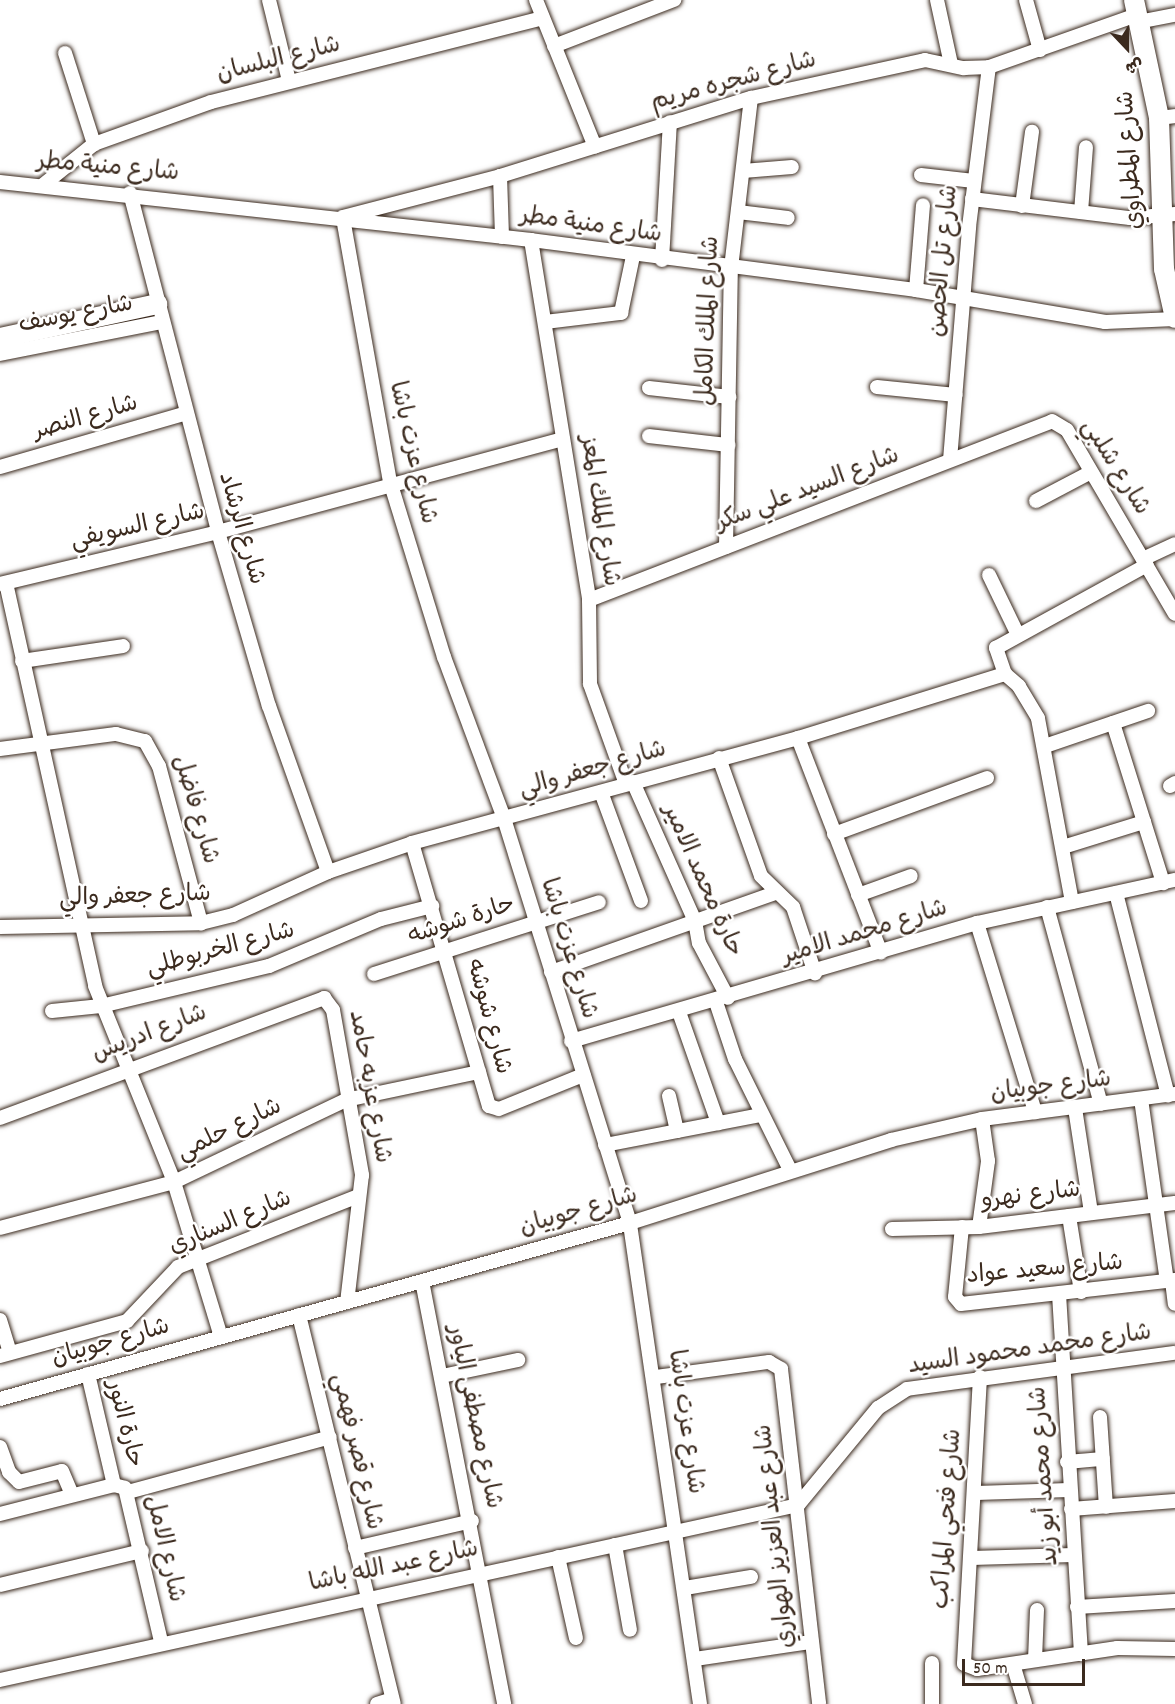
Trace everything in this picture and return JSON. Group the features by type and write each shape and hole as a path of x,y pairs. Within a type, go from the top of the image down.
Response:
{"street":[{"path":"269,0 289,81"},
{"path":"536,0 595,147"},
{"path":"554,46 674,0"},
{"path":"937,0 951,64"},
{"path":"1026,0 1040,50"},
{"name":"شارع شجره مريم","path":"344,217 500,176 751,98 925,60 989,67 1040,50 1136,12 1175,15"},
{"name":"شارع المطراوي","path":"1136,12 1167,117 1168,216 1164,269 1175,318"},
{"name":"شارع البلسان","path":"43,185 94,144 211,102 543,18"},
{"path":"65,54 94,144"},
{"name":"شارع تل الحصن","path":"950,460 972,199 989,67"},
{"name":"شارع الملك الكامل","path":"726,547 731,268 751,98"},
{"path":"662,260 670,122"},
{"path":"1022,206 1032,132"},
{"path":"1081,212 1086,147"},
{"path":"742,171 792,167"},
{"path":"921,175 974,181"},
{"path":"500,176 502,237"},
{"name":"شارع منية مطر","path":"0,182 130,193 531,240 662,260 916,290 1105,322 1175,318"},
{"name":"شارع الرشاد","path":"130,193 184,414 268,706 328,872"},
{"path":"972,199 1081,212 1168,216"},
{"path":"916,290 923,205"},
{"path":"738,212 788,218"},
{"name":"شارع عزت باشا","path":"344,217 390,482 444,657 505,821 571,1041 630,1223 656,1377 700,1704"},
{"name":"شارع الملك المعز","path":"531,240 589,600 590,684 629,783"},
{"path":"545,322 621,313 633,256"},
{"path":"0,338 159,313"},
{"name":"شارع يوسف","path":"0,354 159,313"},
{"path":"649,387 729,397"},
{"path":"877,387 956,395"},
{"name":"شارع النصر","path":"0,467 184,414"},
{"name":"شارع شلبي","path":"1043,423 1052,421 1067,430 1175,614"},
{"name":"شارع السيد علي سكر","path":"589,600 1043,423"},
{"path":"649,436 728,445"},
{"name":"شارع السويفي","path":"3,583 218,532 390,482 563,439"},
{"path":"1036,501 1091,472"},
{"path":"1072,902 1045,746 1029,701 1005,674 996,648 1017,633 1175,543"},
{"path":"989,575 1017,633"},
{"path":"3,583 22,661 38,744 85,922 101,1006 129,1066 174,1182 222,1337"},
{"path":"22,661 123,646"},
{"name":"شارع جعفر والي","path":"0,927 85,922 201,923 267,903 328,872 412,843 505,821 629,783 798,738 1005,674"},
{"path":"1045,746 1148,711"},
{"path":"1113,723 1144,822 1169,881"},
{"name":"شارع فاضل","path":"38,744 131,734 155,752 201,923"},
{"path":"798,738 881,953"},
{"path":"0,749 38,744"},
{"path":"719,758 756,865 775,893 801,920 815,973"},
{"path":"834,834 987,778"},
{"name":"حارة محمد الامير","path":"629,783 695,921 699,943 722,1000"},
{"path":"601,792 641,902"},
{"path":"1063,847 1144,822"},
{"name":"شارع شوشه","path":"412,843 445,951 486,1102 499,1109 583,1076"},
{"path":"858,895 911,876"},
{"name":"شارع محمد الامير","path":"571,1041 815,973 977,923 1169,881"},
{"path":"551,972 775,893"},
{"path":"1116,893 1171,1094"},
{"name":"حارة شوشه","path":"374,974 598,902"},
{"name":"شارع الخربوطلي","path":"52,1011 101,1006 269,966 381,919 432,906"},
{"path":"1047,907 1101,1104"},
{"path":"977,923 1035,1112"},
{"name":"شارع ادريس","path":"0,1118 129,1066 317,996"},
{"name":"شارع عزبه حامد","path":"317,996 333,1010 346,1100 362,1175 347,1302"},
{"path":"722,1000 761,1115 784,1149 790,1170"},
{"path":"679,1012 717,1123"},
{"name":"شارع حلمي","path":"0,1228 174,1182 346,1100 478,1072"},
{"name":"شارع جوبيان","path":"0,1399 630,1223 790,1170 982,1119 1171,1094"},
{"path":"669,1096 677,1131"},
{"path":"1141,1099 1156,1205 1175,1304"},
{"path":"1075,1108 1091,1213"},
{"path":"605,1145 761,1115"},
{"path":"979,1227 987,1161 982,1119"},
{"name":"شارع السناري","path":"5,1354 127,1321 165,1278 196,1259 358,1196"},
{"name":"شارع نهرو","path":"892,1229 979,1227 1175,1203"},
{"path":"1069,1216 1081,1292"},
{"name":"شارع سعيد عواد","path":"962,1227 958,1302 1081,1292 1171,1281"},
{"name":"شارع مصطفى الياور","path":"422,1281 482,1572 504,1704"},
{"name":"شارع محمد أبو زيد","path":"1059,1294 1061,1367 1080,1654"},
{"name":"شارع قصر فهمي","path":"299,1315 330,1437 364,1596 393,1702"},
{"path":"0,1320 5,1354"},
{"name":"شارع محمد محمود السيد","path":"798,1505 891,1398 908,1389 980,1377 1175,1353"},
{"path":"442,1376 518,1360"},
{"name":"شارع عبد العزيز الهواري","path":"656,1377 777,1364 798,1505 810,1642 819,1704"},
{"name":"حارة النور","path":"87,1374 114,1485"},
{"name":"شارع فتحي المراكب","path":"980,1377 976,1493 964,1664 977,1669 1013,1664"},
{"path":"1100,1417 1106,1507"},
{"path":"128,1492 330,1437"},
{"path":"0,1447 9,1472 19,1482 62,1471 72,1495"},
{"path":"1068,1462 1103,1459"},
{"name":"شارع الامل","path":"0,1514 114,1485 128,1492 161,1641"},
{"path":"976,1493 1070,1490"},
{"path":"1071,1509 1175,1502"},
{"name":"شارع عبد الله باشا","path":"0,1680 364,1596 677,1533 798,1505"},
{"path":"354,1548 472,1521"},
{"path":"615,1545 630,1630"},
{"path":"0,1585 142,1551"},
{"path":"972,1558 1073,1555"},
{"path":"558,1557 576,1638"},
{"path":"685,1588 751,1577"},
{"path":"1077,1607 1175,1601"},
{"path":"1035,1660 1037,1610"},
{"path":"695,1659 810,1642"},
{"path":"1025,1704 1013,1664 1149,1646 1175,1649"},
{"path":"932,1664 932,1704"},
{"path":"377,1704 393,1702"}]}
